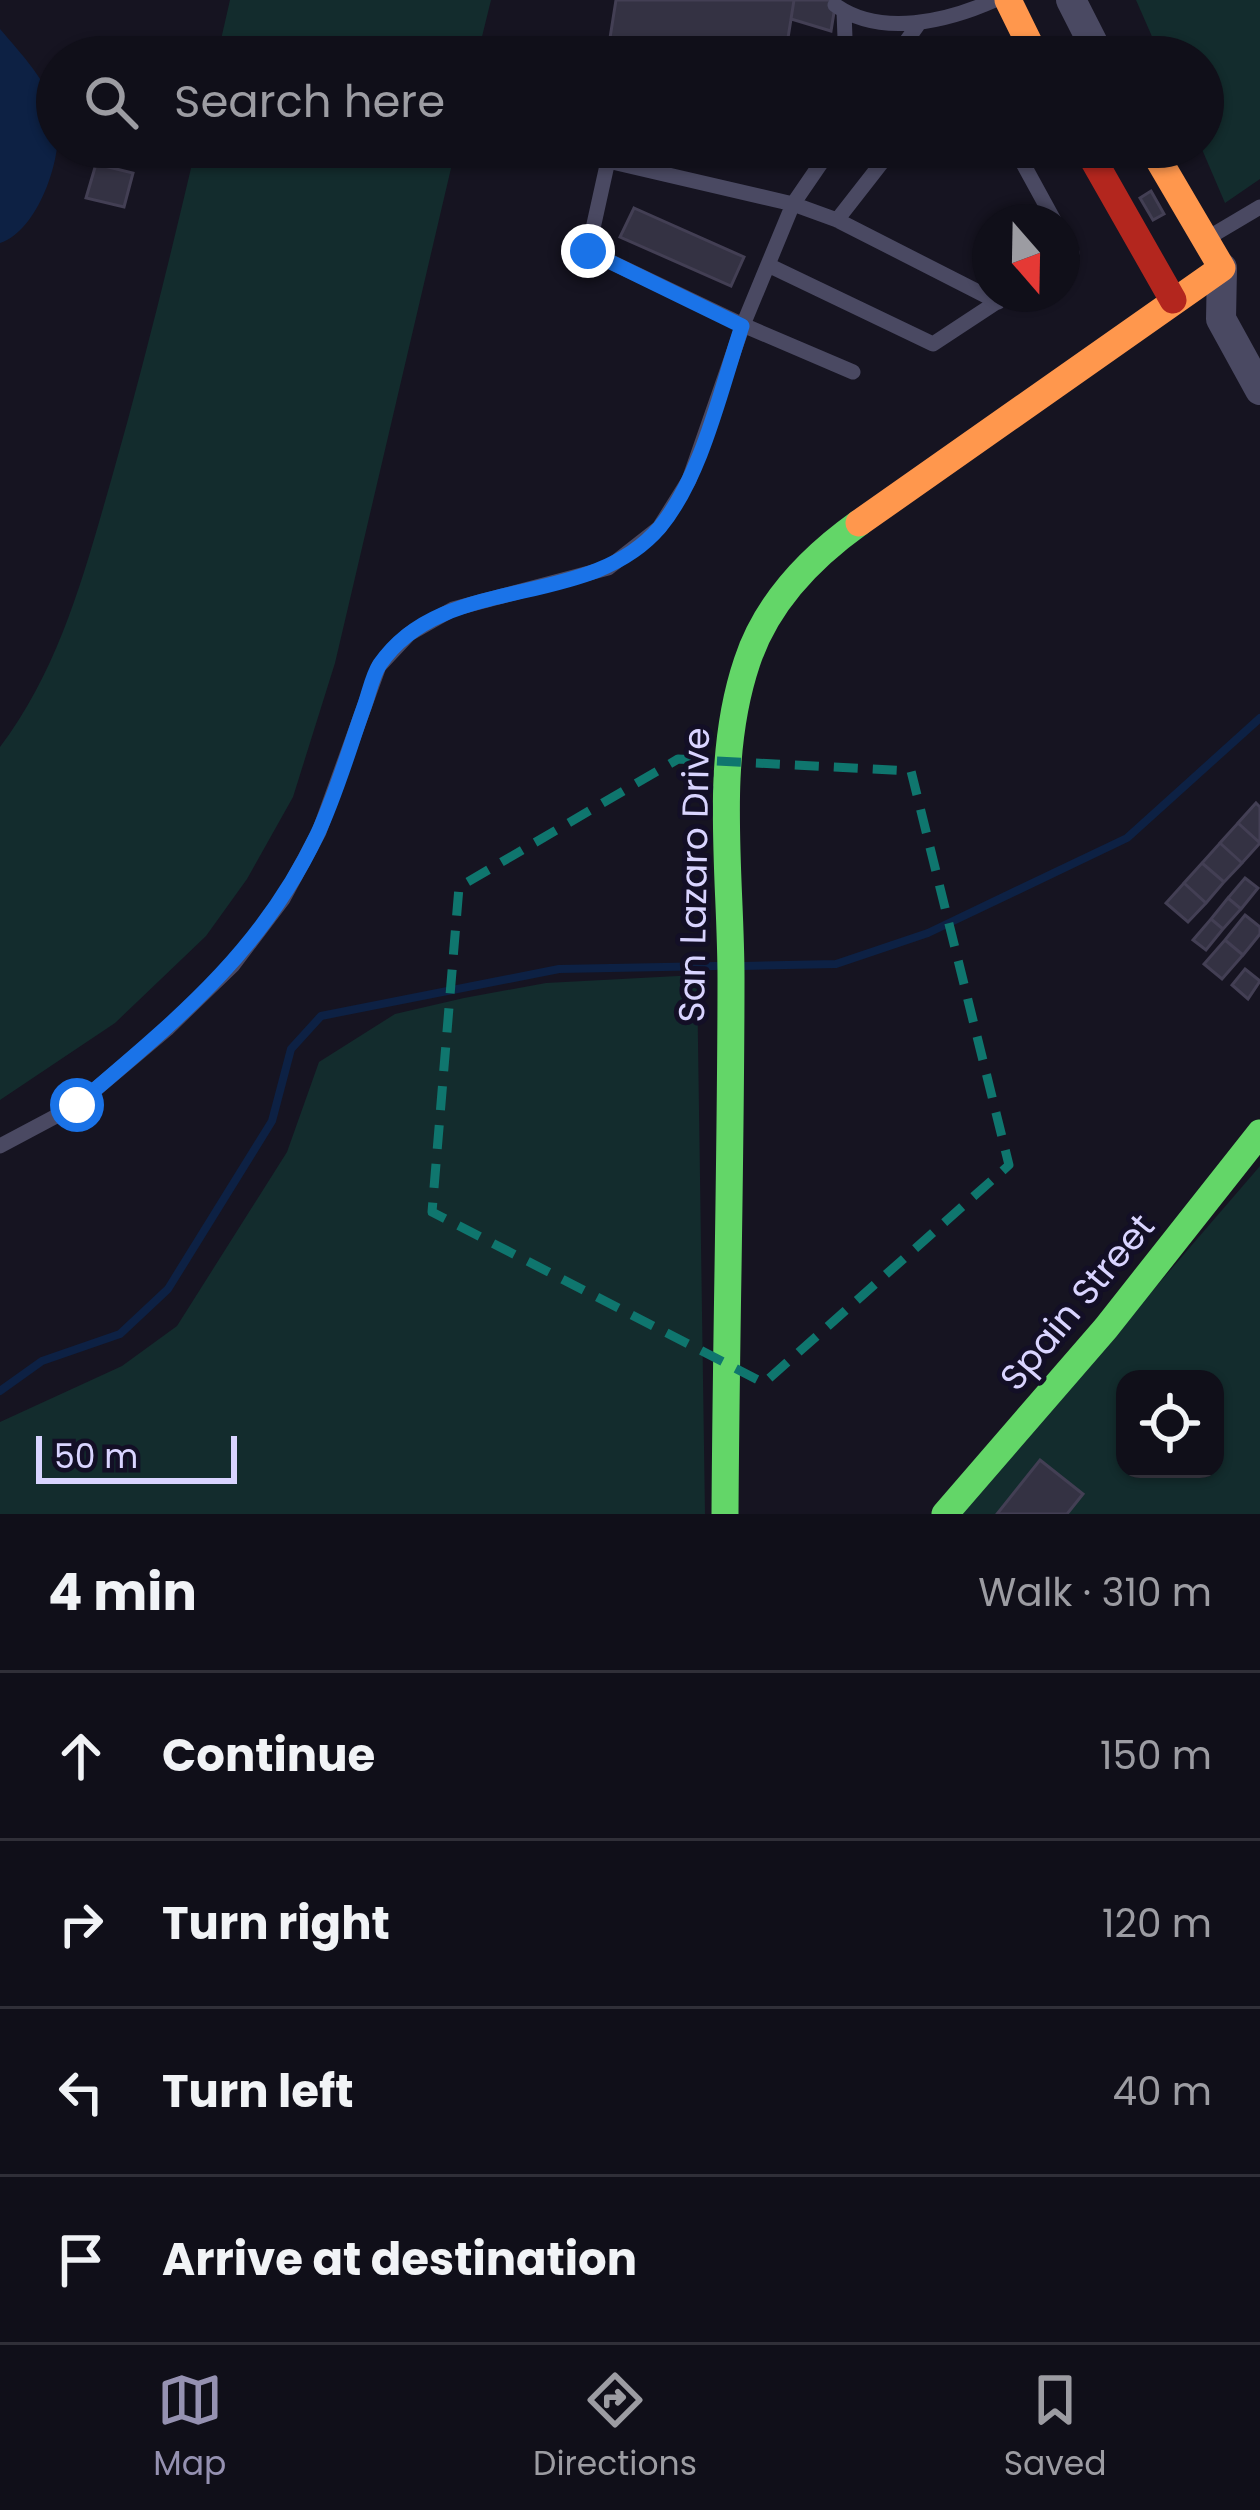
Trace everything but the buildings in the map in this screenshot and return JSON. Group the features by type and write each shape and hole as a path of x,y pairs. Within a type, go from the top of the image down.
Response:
{"street":[{"path":"1008,0 1026,36"},
{"path":"1070,0 1089,36"},
{"path":"1098,168 1173,301 1221,319"},
{"path":"1163,168 1222,268 1221,319 1260,391"},
{"name":"San Lazaro Drive","path":"725,1514 728,758 740,685 760,626 797,573 848,531 1222,268"},
{"name":"Spain Street","path":"945,1514 1106,1328 1260,1133"}],"lane":[{"path":"845,36 840,8 881,22 920,22 962,15 995,0"},
{"path":"910,36 920,22"},
{"path":"607,168 588,251 742,326 853,372"},
{"path":"661,168 837,220 972,283"},
{"path":"0,1146 77,1105 233,965 283,899 310,849 379,666 409,634 454,609 608,568 658,528 689,481 767,265 793,204 818,168"},
{"path":"837,220 878,168"},
{"path":"1025,168 1045,204"},
{"path":"1205,239 1260,206"},
{"path":"767,265 933,344 982,312"}],"highlighted area":[{"path":"678,759 911,771 1009,1165 764,1383 432,1212 459,887"}],"green space":[{"path":"230,0 491,0 482,36 222,36"},
{"path":"1136,0 1260,0 1260,179 1225,203 1210,168 1224,168 1224,36 1152,36"},
{"path":"191,168 451,168 335,663 293,797 247,879 206,936 115,1023 0,1100 0,747 39,685 81,583"},
{"path":"697,975 705,1514 0,1514 0,1422 122,1366 177,1326 287,1152 319,1062 395,1014 464,998 546,983"},
{"path":"1260,1166 1260,1514 960,1514"}],"water":[{"path":"0,29 36,73 36,168 53,168 27,223 0,243"}],"waterway":[{"path":"743,966 836,964 928,933 1127,838 1260,718"},
{"path":"0,1391 42,1361 120,1334 168,1289 272,1121 291,1049 321,1016 559,969 716,966"}],"traffic: fast":[{"path":"725,1514 730,739 747,662 766,621 807,567 859,523"},
{"path":"945,1514 1106,1328 1260,1133"}],"traffic: slow":[{"path":"1008,0 1026,36"},
{"path":"859,523 1222,268 1163,168"}],"traffic: jam":[{"path":"1098,168 1173,300"}],"route":[{"path":"77,1105 233,965 283,899 319,832 379,666 409,634 454,609 608,568 658,528 689,481 742,326 588,251"}]}
